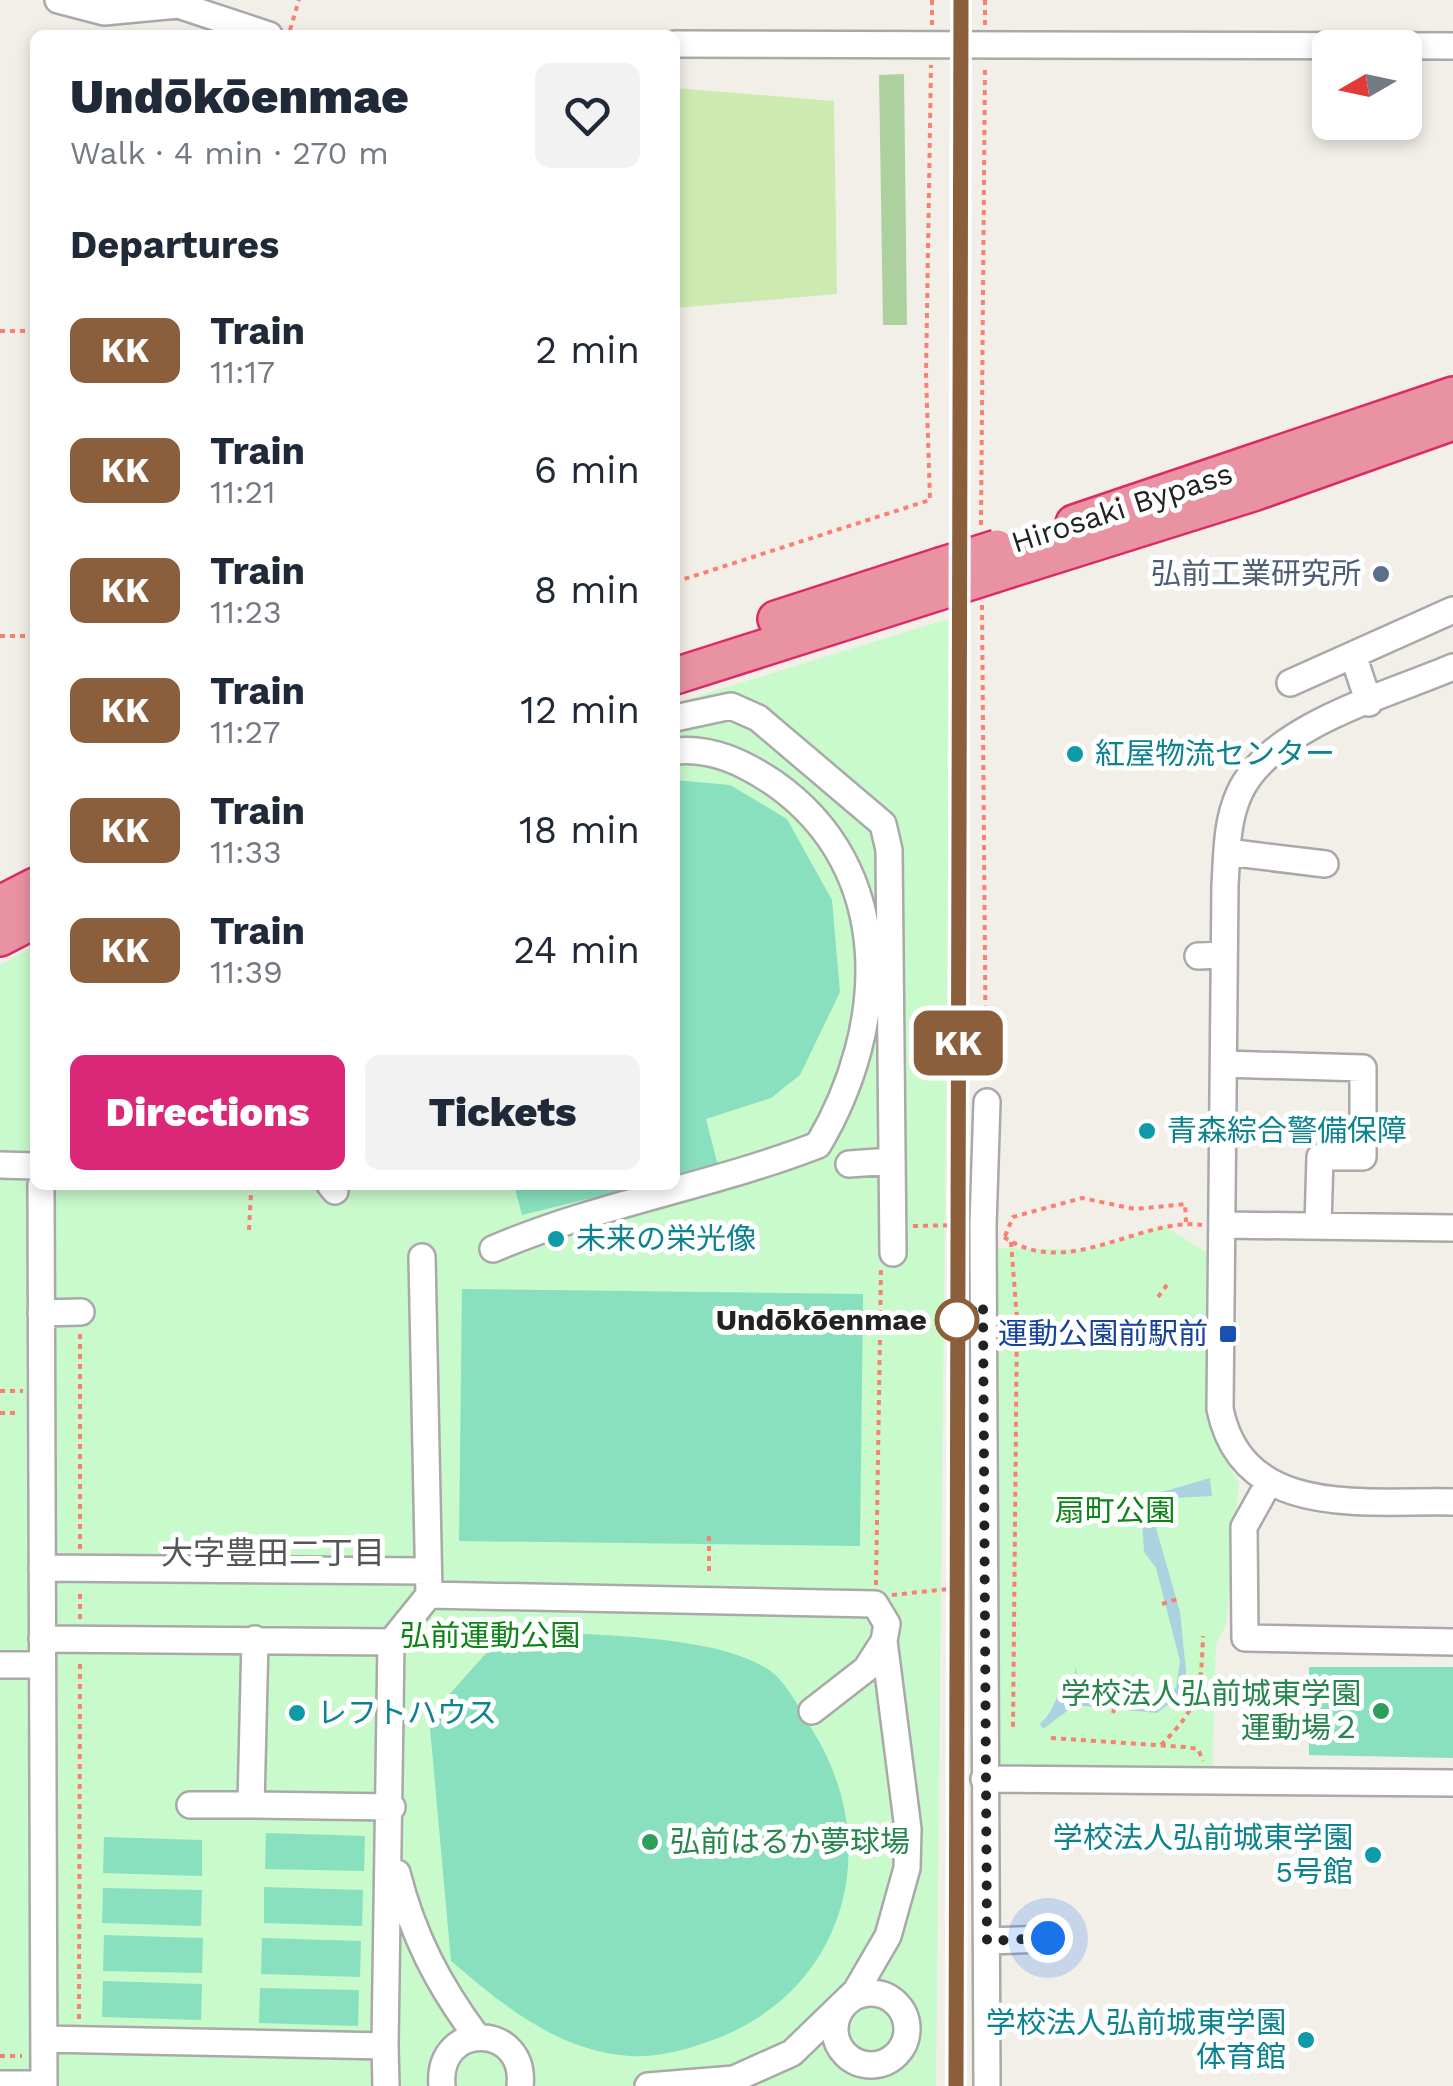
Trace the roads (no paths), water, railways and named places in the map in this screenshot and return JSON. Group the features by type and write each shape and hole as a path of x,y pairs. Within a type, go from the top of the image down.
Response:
{"highway":[{"name":"Hirosaki Bypass","path":"680,674 1453,394"},
{"name":"Hirosaki Bypass","path":"988,562 1252,492 1453,422"},
{"name":"Hirosaki Bypass","path":"680,650 941,578"},
{"path":"0,904 30,889"},
{"path":"0,938 30,923"}],"street":[{"path":"58,0 104,12 178,5 254,30"},
{"path":"680,44 1453,46"},
{"path":"1290,683 1453,610"},
{"path":"1353,655 1369,702"},
{"path":"1453,667 1290,737 1263,758 1239,793 1220,838 1224,955 1220,1409 1225,1433 1244,1461 1268,1484 1318,1499 1453,1502"},
{"path":"680,717 731,706 758,718 883,824 888,850 893,1226 887,1254"},
{"path":"680,750 693,749 724,756 807,806 828,832 854,883 868,930 870,990 839,1110 818,1145 680,1189"},
{"path":"807,806 836,782"},
{"path":"1220,838 1324,864"},
{"path":"1198,956 1224,955"},
{"path":"1224,1064 1363,1068 1363,1157 1320,1157 1318,1226"},
{"path":"986,1102 987,2086"},
{"path":"849,1164 892,1162"},
{"path":"0,1166 30,1166"},
{"path":"0,2084 44,2085 38,2047 41,1190"},
{"path":"493,1249 570,1218 676,1190"},
{"path":"1222,1225 1453,1228"},
{"path":"386,2086 391,1642 429,1583 422,1257"},
{"path":"42,1313 81,1318"},
{"path":"1268,1484 1244,1528 1245,1638 1453,1642"},
{"path":"42,1568 875,1604 887,1624 884,1641 908,1829 907,1868 888,1936 849,2000 792,2054 756,2072 716,2082 648,2086"},
{"path":"0,1665 80,1639 391,1642"},
{"path":"252,1805 255,1639"},
{"path":"812,1711 866,1669 884,1641"},
{"path":"984,1779 1453,1783"},
{"path":"190,1805 392,1807"},
{"path":"390,1847 416,1942 477,2037"},
{"path":"987,1941 1048,1938"},
{"path":"442,2086 445,2058 464,2040 477,2037 502,2043 512,2052 518,2063 520,2086"},
{"path":"38,2047 80,2039 385,2046"}],"water":[{"path":"1210,1478 1212,1496 1174,1498 1156,1528 1180,1612 1186,1671 1183,1693 1157,1713 1075,1705 1043,1729 1040,1724 1063,1687 1075,1677 1075,1667 1078,1676 1118,1703 1143,1708 1162,1702 1176,1687 1180,1661 1156,1568 1144,1552 1142,1516 1162,1492"}],"railway":[{"path":"956,2086 961,0"}],"train":[{"name":"KK","path":"956,2086 961,0"}],"place":[{"name":"弘前工業研究所","path":"1381,574"},
{"name":"紅屋物流センター","path":"1075,754"},
{"name":"青森綜合警備保障","path":"1147,1131"},
{"name":"未来の栄光像","path":"556,1239"},
{"name":"Undōkōenmae","path":"957,1320"},
{"name":"運動公園前駅前","path":"1228,1334"},
{"name":"学校法人弘前城東学園 運動場２","path":"1381,1711"},
{"name":"レフトハウス","path":"297,1713"},
{"name":"弘前はるか夢球場","path":"650,1842"},
{"name":"学校法人弘前城東学園 5号館","path":"1373,1855"},
{"name":"学校法人弘前城東学園 体育館","path":"1306,2040"}],"district":[{"name":"大字豊田二丁目","path":"273,1553"}],"park label":[{"name":"扇町公園","path":"1115,1511"},
{"name":"弘前運動公園","path":"490,1636"}]}
